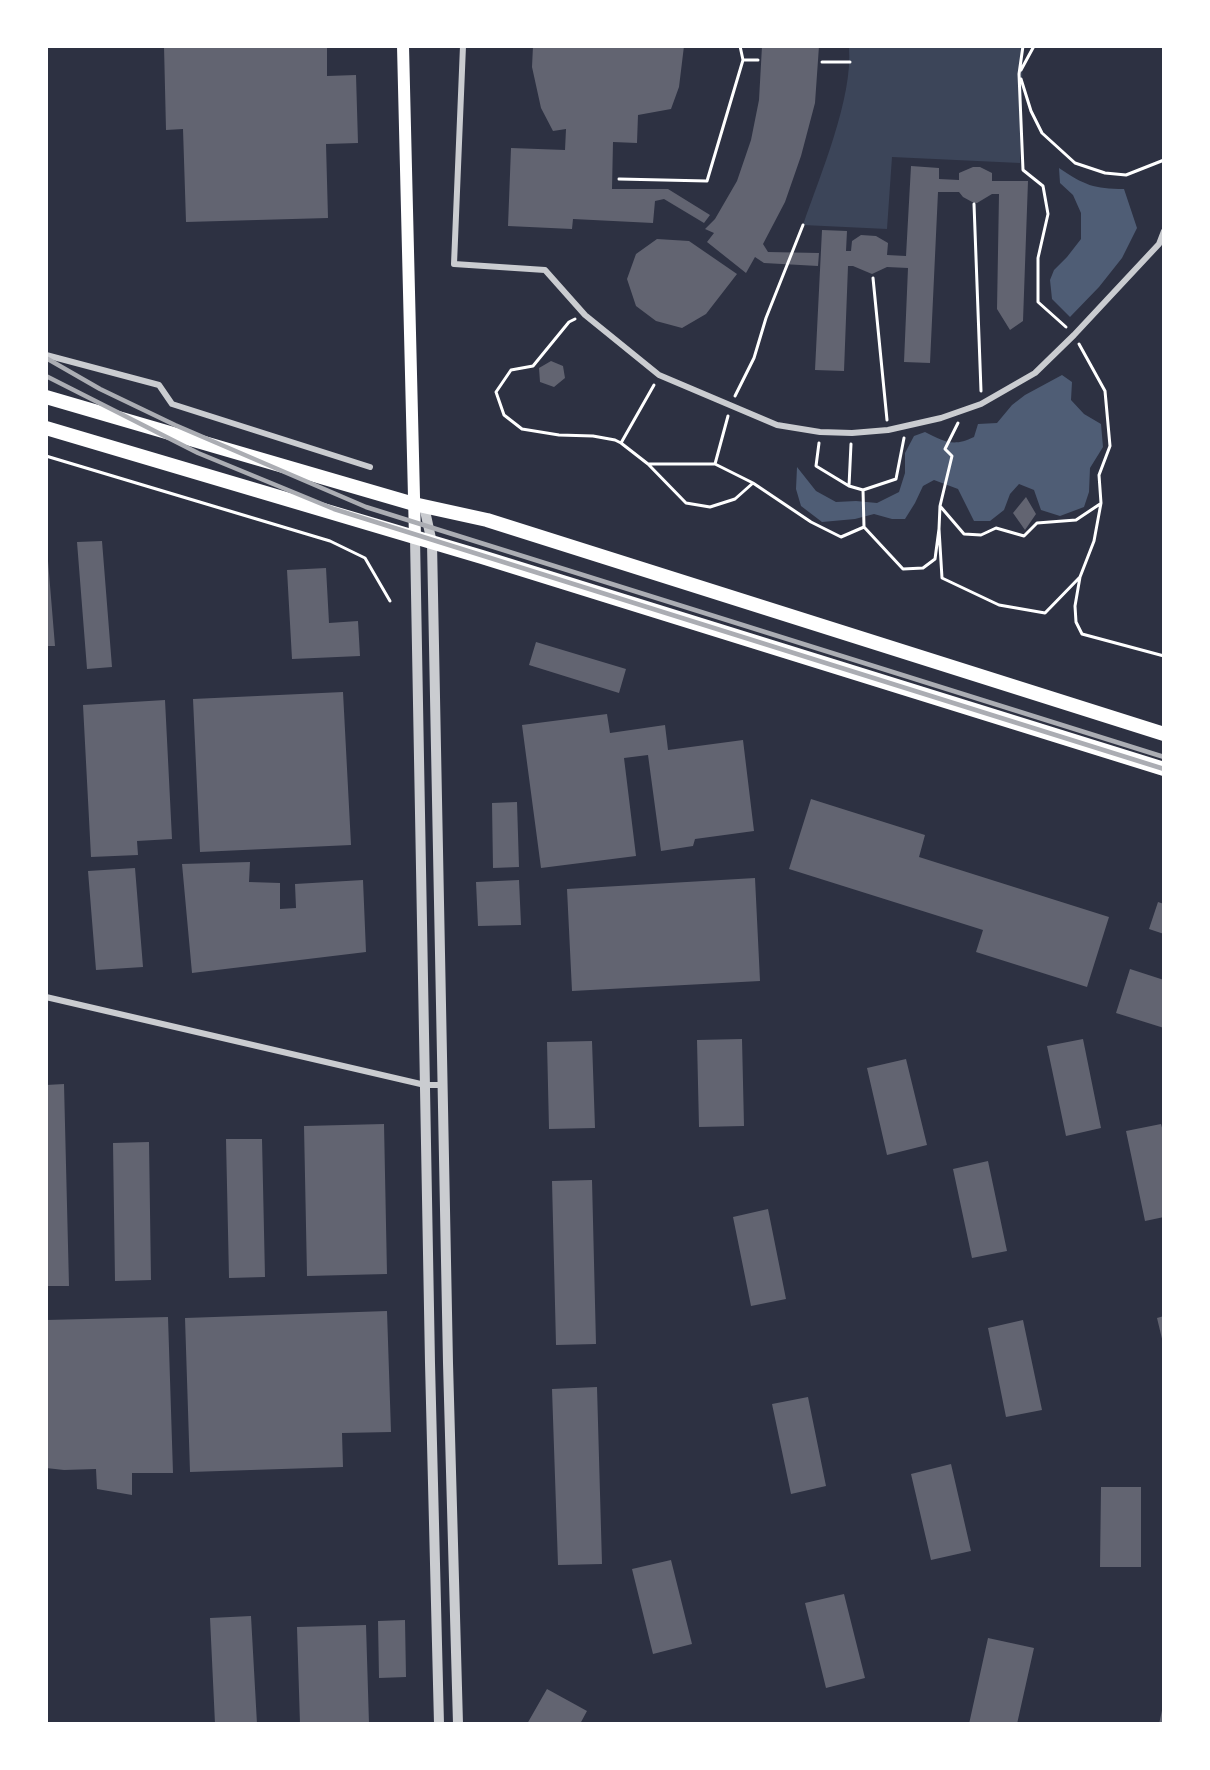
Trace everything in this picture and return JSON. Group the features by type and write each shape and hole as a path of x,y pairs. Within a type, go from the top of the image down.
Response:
{"main road":[{"path":"403,46 419,505 415,538"},
{"path":"46,397 419,505 487,520 1164,734"},
{"path":"46,428 482,557 1164,769"}],"street":[{"path":"463,46 454,264 545,270 585,315 659,375 777,425 820,432 852,433 888,430 941,418 981,404 1035,373 1159,244 1164,231"},
{"path":"46,355 159,385 172,404 370,467"},
{"path":"419,505 432,543 458,1724"},
{"path":"415,538 424,1085 439,1724"},
{"path":"46,997 424,1085 443,1085"}],"path":[{"path":"619,179 707,181 743,60 740,46"},
{"path":"1023,46 1019,74 1023,170 1043,186 1048,214 1038,258 1038,302 1074,335 1105,391 1110,446 1099,475 1101,503 1094,541 1080,577 1075,606 1076,621 1082,634 1164,656"},
{"path":"1034,46 1019,74 1031,111 1042,133 1075,163 1105,173 1126,175 1164,160"},
{"path":"743,60 759,60"},
{"path":"822,62 850,62"},
{"path":"863,490 864,527 903,569 923,568 935,559 940,506 952,456 945,449 958,423 981,404 974,204"},
{"path":"715,464 730,406 754,358 766,318 803,225"},
{"path":"873,278 888,430"},
{"path":"585,315 569,322 532,366 511,370 496,392 504,415 522,429 615,440 648,464 686,503 710,507 735,499 753,483"},
{"path":"621,443 659,375"},
{"path":"820,432 816,466 849,486 863,490 896,479 907,426"},
{"path":"849,486 852,433"},
{"path":"46,456 330,541 365,558 390,601"},
{"path":"648,464 715,464 753,483 811,522 841,537 864,527"},
{"path":"940,506 964,534 981,535 996,528 1024,536 1037,523 1076,520 1101,503"},
{"path":"939,529 942,578 999,605 1045,613 1080,577"}],"shaded area":[{"path":"849,47 1023,47 1020,163 892,157 887,229 803,225 841,113 849,68"},
{"path":"1059,168 1090,185 1124,189 1137,228 1122,258 1099,287 1070,317 1052,299 1050,280 1054,270 1081,239 1081,213 1073,195 1060,183"},
{"path":"1062,375 1072,382 1071,400 1084,414 1101,424 1103,447 1090,468 1089,492 1084,507 1060,516 1041,510 1034,490 1019,484 1010,494 1004,510 990,521 974,521 958,489 934,480 923,486 905,519 892,519 874,514 855,519 822,522 801,506 796,489 797,467 816,491 836,502 877,503 899,492 905,473 905,453 914,436 925,432 949,442 967,440 974,437 978,424 997,423 1012,405 1025,395"}],"building":[{"path":"164,46 327,46 327,76 356,75 358,143 326,144 328,218 186,222 183,129 166,130"},
{"path":"533,46 684,46 679,87 671,109 638,115 637,143 613,142 612,189 668,189 710,215 704,223 664,199 655,201 653,223 573,219 572,229 508,226 511,148 565,150 566,129 553,131 541,108 532,67"},
{"path":"762,46 819,46 815,103 801,156 785,202 763,244 768,252 819,253 818,266 764,263 755,257 746,273 707,242 714,233 705,229 715,219 737,181 751,140 759,100"},
{"path":"911,166 939,168 939,179 959,180 959,173 973,167 980,167 992,173 992,181 1028,181 1023,321 1010,330 997,309 999,194 992,194 974,203 959,192 938,192 930,363 904,362 908,268 887,267 872,274 848,266 844,371 815,370 822,230 847,231 846,251 851,251 852,241 861,235 876,236 888,243 887,255 906,256"},
{"path":"657,239 689,241 737,274 706,314 682,328 656,321 636,306 627,279 636,254"},
{"path":"551,361 563,366 565,378 554,387 540,382 539,368"},
{"path":"1026,497 1036,514 1025,530 1013,513"},
{"path":"102,541 112,667 87,669 77,542"},
{"path":"46,561 48,561 55,646 46,646"},
{"path":"326,568 329,623 358,621 360,656 292,659 287,570"},
{"path":"536,642 626,669 619,693 529,665"},
{"path":"343,692 351,845 200,852 193,699"},
{"path":"165,700 172,839 137,841 138,855 91,857 83,705"},
{"path":"607,714 610,733 665,725 668,750 743,740 754,831 695,839 693,846 661,851 648,755 624,758 636,856 541,868 522,725"},
{"path":"811,799 925,835 919,857 1109,917 1087,987 976,952 983,930 789,869"},
{"path":"517,802 519,867 493,868 492,803"},
{"path":"250,862 249,882 280,883 280,909 296,908 295,884 363,880 366,952 192,973 182,864"},
{"path":"135,868 143,967 96,970 88,871"},
{"path":"755,878 760,981 572,991 567,889"},
{"path":"519,880 521,925 478,926 476,882"},
{"path":"1158,902 1164,904 1164,934 1149,929"},
{"path":"1130,969 1164,980 1164,1028 1116,1013"},
{"path":"742,1039 744,1126 699,1127 697,1040"},
{"path":"1083,1039 1101,1128 1066,1136 1047,1046"},
{"path":"592,1041 595,1128 549,1129 547,1042"},
{"path":"906,1059 927,1145 887,1155 867,1068"},
{"path":"64,1084 69,1286 46,1286 46,1085"},
{"path":"384,1124 387,1274 307,1276 304,1126"},
{"path":"1161,1124 1164,1135 1164,1217 1145,1221 1126,1131"},
{"path":"226,1139 262,1139 265,1277 229,1278"},
{"path":"149,1142 151,1280 115,1281 113,1143"},
{"path":"988,1161 1007,1251 972,1258 953,1169"},
{"path":"592,1180 596,1344 556,1345 552,1181"},
{"path":"768,1209 786,1299 751,1306 733,1217"},
{"path":"387,1311 391,1432 342,1433 343,1467 190,1472 185,1318"},
{"path":"1164,1316 1164,1343 1163,1343 1157,1318"},
{"path":"168,1317 173,1473 132,1473 132,1495 97,1489 96,1469 46,1468 46,1320"},
{"path":"1023,1320 1042,1410 1006,1417 988,1328"},
{"path":"597,1387 602,1564 558,1565 552,1389"},
{"path":"808,1397 826,1486 791,1494 772,1404"},
{"path":"951,1464 971,1551 931,1560 911,1474"},
{"path":"1101,1487 1141,1487 1141,1567 1100,1567"},
{"path":"671,1560 692,1644 653,1654 632,1569"},
{"path":"844,1594 865,1678 826,1688 805,1603"},
{"path":"251,1616 257,1724 215,1724 210,1618"},
{"path":"405,1620 406,1677 379,1678 378,1621"},
{"path":"366,1625 369,1724 300,1724 297,1627"},
{"path":"988,1638 1034,1648 1017,1724 969,1724"},
{"path":"547,1689 587,1711 580,1724 527,1724"},
{"path":"1163,1706 1164,1724 1159,1724"}],"railway":[{"path":"46,358 100,389 175,425 366,507 1164,757"},
{"path":"46,376 198,453 334,509 1164,769"}]}
